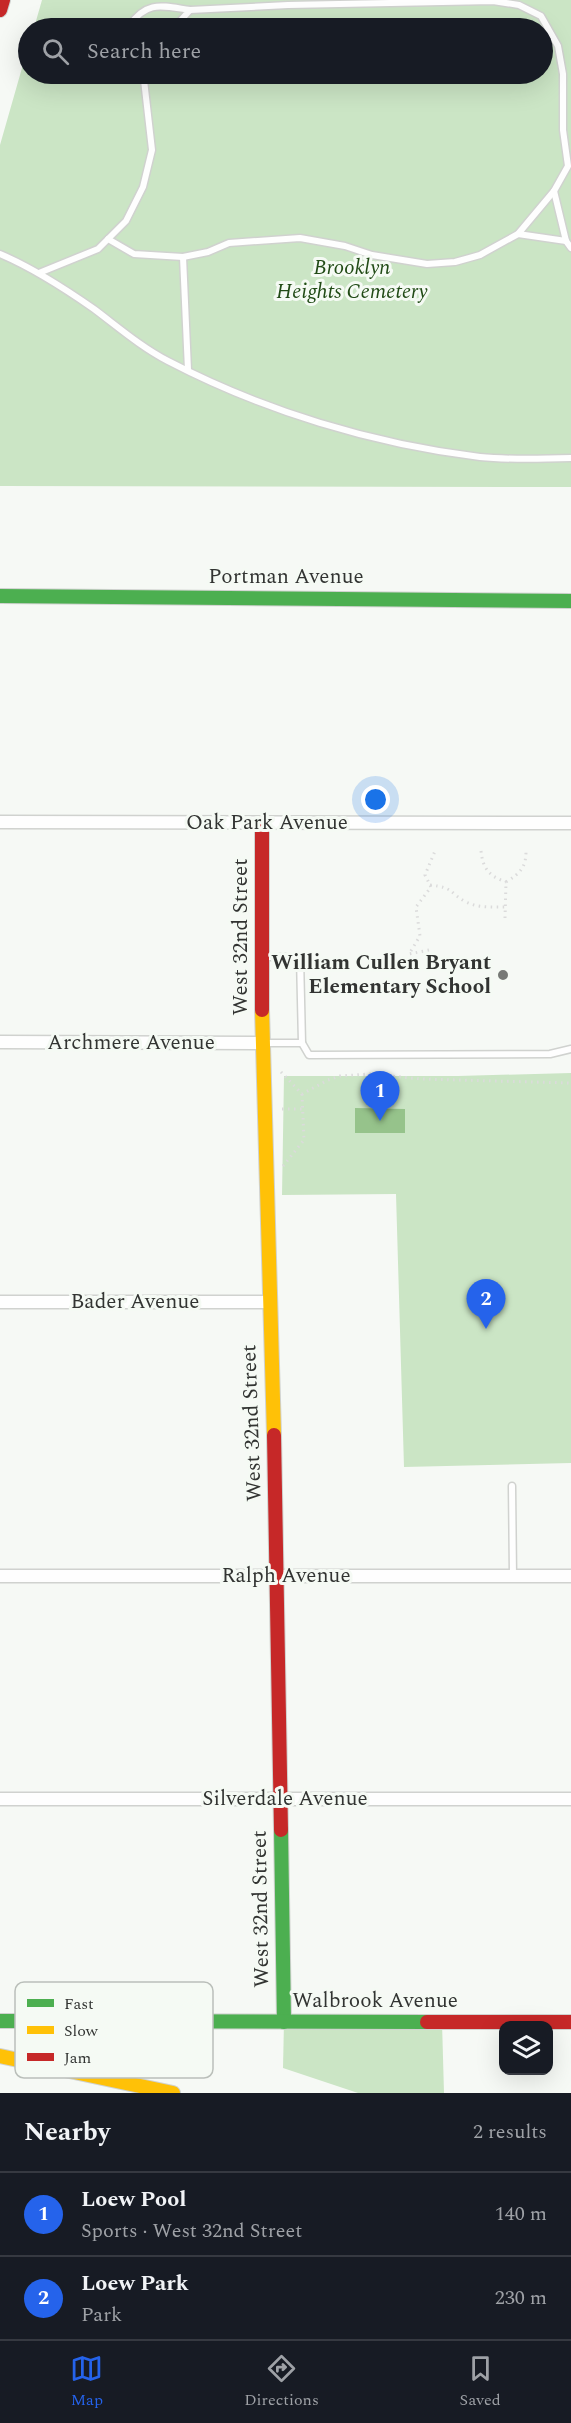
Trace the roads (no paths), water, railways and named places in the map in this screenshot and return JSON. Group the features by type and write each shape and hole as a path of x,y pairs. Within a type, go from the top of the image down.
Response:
{"main road":[{"path":"0,10 3,0"},
{"name":"Portman Avenue","path":"0,596 571,600"},
{"name":"West 32nd Street","path":"262,823 262,1043 278,1576 284,2022"},
{"name":"Walbrook Avenue","path":"0,2021 15,2021"},
{"name":"Walbrook Avenue","path":"213,2022 571,2022"},
{"path":"0,2056 15,2059"},
{"path":"103,2078 173,2093"}],"street":[{"name":"Oak Park Avenue","path":"0,822 571,823"},
{"name":"Archmere Avenue","path":"0,1042 262,1043"},
{"name":"Bader Avenue","path":"0,1302 270,1302"},
{"name":"Ralph Avenue","path":"0,1576 571,1576"},
{"name":"Silverdale Avenue","path":"0,1799 571,1799"}],"lane":[{"path":"135,18 139,12 160,6 190,10 288,5 494,1 519,5 542,18"},
{"path":"183,18 190,10"},
{"path":"108,239 134,254 183,257 208,252 229,243 300,238 345,246 372,255 427,264 455,262 480,255 518,234 554,191 569,167 563,130 567,93 558,46 553,37"},
{"path":"39,273 98,249 126,221 143,186 152,150 144,84"},
{"path":"554,191 566,241 571,248"},
{"path":"518,234 566,241"},
{"path":"0,254 39,273 168,361 273,406 334,427 382,440 482,457 571,458"},
{"path":"183,257 188,370"},
{"path":"262,957 300,957 302,1043 309,1055 550,1054 571,1049"},
{"path":"262,1043 302,1043"},
{"path":"512,1486 513,1576"}],"place":[{"name":"William Cullen Bryant Elementary School","path":"503,975"},
{"name":"Loew Pool","path":"380,1121"},
{"name":"Loew Park","path":"486,1329"}],"park label":[{"name":"Brooklyn Heights Cemetery","path":"352,280"}]}
